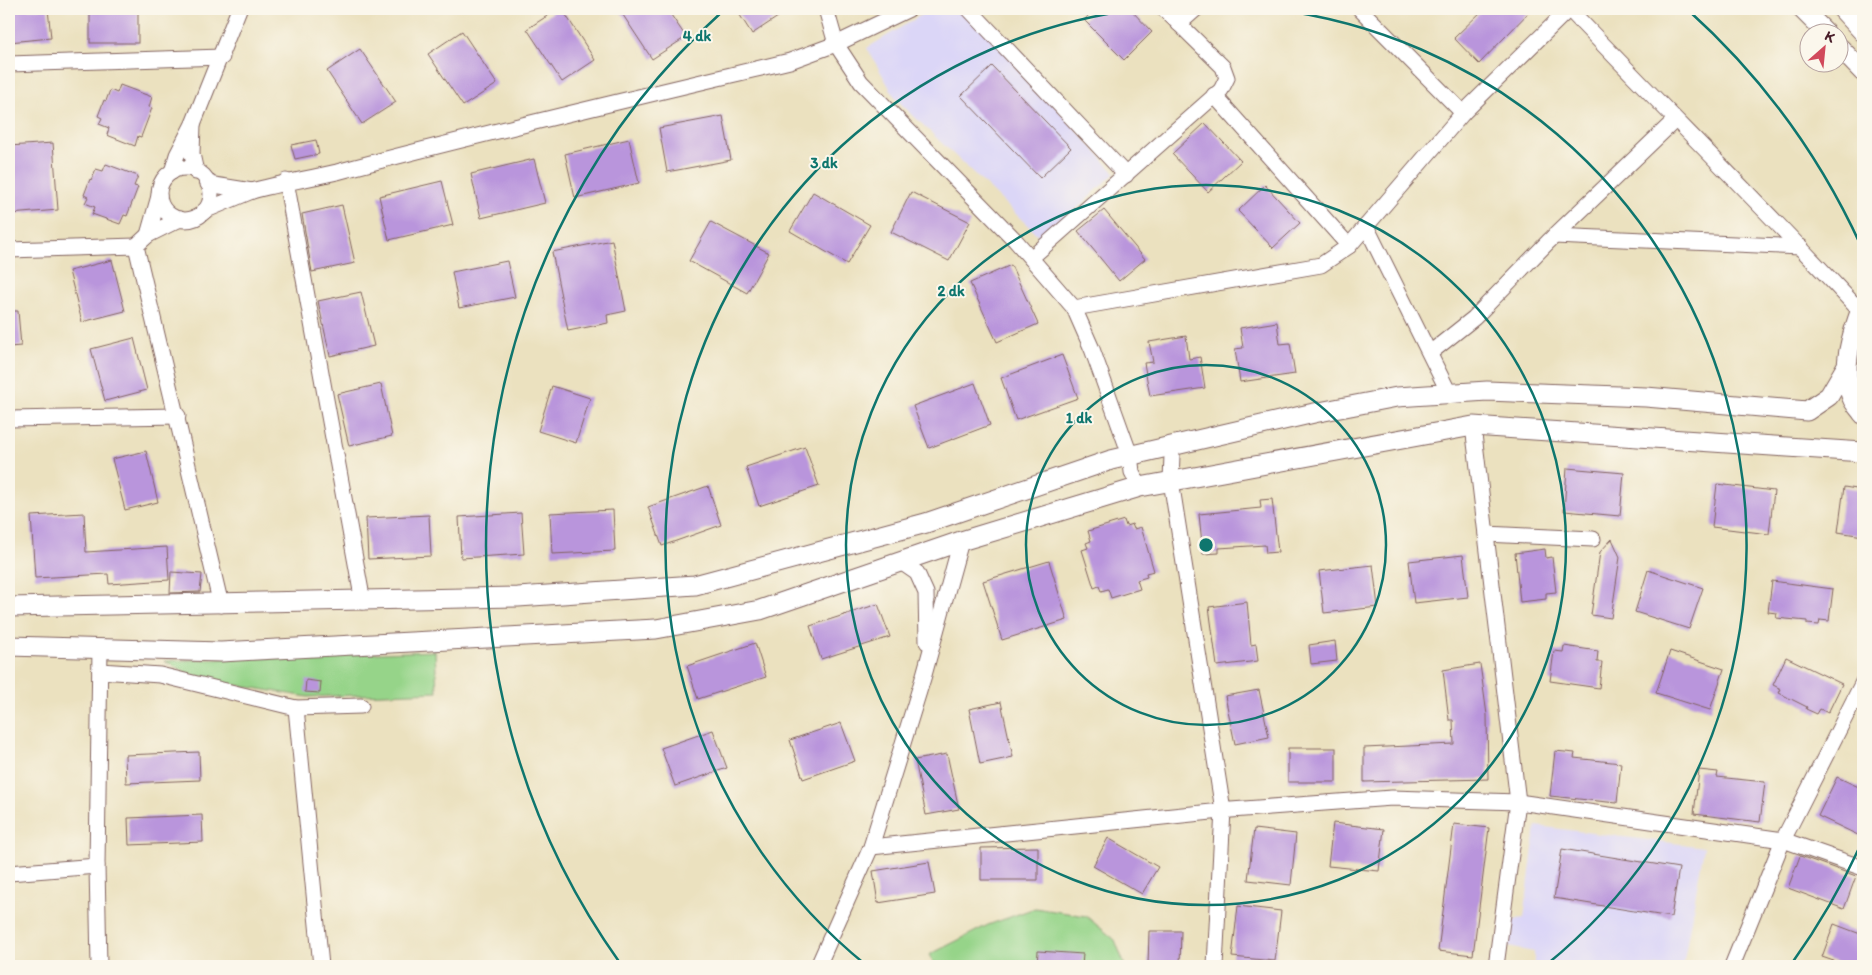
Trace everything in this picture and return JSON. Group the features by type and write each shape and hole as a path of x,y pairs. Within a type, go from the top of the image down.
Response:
{"main road":[{"path":"1802,9 1815,22"},
{"path":"1842,9 1863,32"},
{"path":"1850,58 1863,72"},
{"path":"9,607 363,602 518,597 695,585 926,523 1130,455 1388,399 1487,391 1646,397 1807,412 1829,396 1846,367 1855,325 1862,307"},
{"path":"1846,367 1852,399 1863,414"},
{"path":"9,646 221,652 656,629 760,610 961,541 1140,487 1473,426 1863,452"}],"street":[{"path":"148,235 160,187 172,172 177,155 193,124 222,57 239,9"},
{"path":"826,9 836,44 861,82 1031,258 1074,308 1092,349 1130,455 1132,472 1140,487"},
{"path":"159,196 167,213 180,219 194,219 204,211 252,191 286,181 325,175 430,147 790,61 836,44 909,9"},
{"path":"969,9 1126,175"},
{"path":"1031,258 1221,90 1227,78 1223,67 1164,9"},
{"path":"1180,24 1196,9"},
{"path":"1360,9 1463,112"},
{"path":"1074,308 1321,265 1349,246 1463,112 1569,9 1674,120 1862,307"},
{"path":"9,64 222,57"},
{"path":"1214,95 1349,246"},
{"path":"1430,353 1474,318 1554,236 1674,120"},
{"path":"193,124 192,154 196,172"},
{"path":"172,172 181,169 196,172 206,179 211,198 204,211"},
{"path":"286,181 363,602"},
{"path":"208,184 252,191"},
{"path":"9,250 136,246 148,235 180,219"},
{"path":"1366,226 1449,393"},
{"path":"1554,236 1801,247"},
{"path":"136,246 178,416 221,604"},
{"path":"9,419 178,416"},
{"path":"1473,426 1518,802 1496,966"},
{"path":"1167,446 1172,455 1171,481 1222,810 1216,966"},
{"path":"1486,534 1593,539"},
{"path":"818,966 871,847 924,675 961,541"},
{"path":"901,562 917,573 926,593 928,628 924,675"},
{"path":"99,966 97,866 100,648"},
{"path":"100,671 160,676 296,708 361,706"},
{"path":"1732,966 1783,840 1863,682"},
{"path":"296,708 321,966"},
{"path":"871,847 1222,810 1392,798 1518,802 1783,840 1863,868"},
{"path":"9,872 97,866"}],"shaded area":[{"path":"931,9 968,9 1115,173 1043,240 896,99 867,48"},
{"path":"1536,826 1704,847 1683,966 1534,966 1534,952 1508,947 1509,920 1524,918"}],"green space":[{"path":"435,651 437,692 308,697 199,679 164,661"},
{"path":"1035,908 1086,916 1115,940 1125,966 936,966 929,955 988,925"}],"building":[{"path":"9,9 48,9 51,38 9,42"},
{"path":"90,9 138,9 138,43 90,43"},
{"path":"558,9 562,9 595,60 562,82 527,29"},
{"path":"619,9 667,9 686,37 652,59"},
{"path":"736,9 790,9 752,34"},
{"path":"1095,9 1130,9 1152,32 1124,60 1084,20"},
{"path":"1484,9 1532,9 1479,64 1454,38"},
{"path":"462,31 497,84 463,106 428,54"},
{"path":"360,49 396,102 362,124 327,71"},
{"path":"992,66 1071,148 1040,178 961,96"},
{"path":"120,85 152,97 149,107 152,108 141,137 138,136 135,146 107,135 109,128 99,124 102,118 98,116 104,100 106,101 110,90 117,93"},
{"path":"723,116 731,160 667,172 659,128"},
{"path":"1205,123 1241,161 1208,192 1172,154"},
{"path":"629,139 639,183 575,198 565,154"},
{"path":"316,140 319,154 295,159 291,145"},
{"path":"53,143 58,210 10,214 9,146"},
{"path":"534,159 545,203 481,218 471,174"},
{"path":"106,164 138,176 134,186 138,187 127,216 124,215 120,224 92,214 95,207 85,203 88,197 84,195 90,179 96,169 103,171"},
{"path":"442,181 453,225 389,240 379,196"},
{"path":"1265,185 1300,223 1273,248 1238,211"},
{"path":"813,192 870,225 847,264 790,231"},
{"path":"911,192 970,222 949,261 891,232"},
{"path":"342,205 355,263 312,272 302,214"},
{"path":"1104,210 1145,259 1119,281 1078,231"},
{"path":"711,222 769,253 747,293 689,261"},
{"path":"612,240 626,311 607,315 608,323 568,331 552,252"},
{"path":"112,260 125,311 82,322 69,271"},
{"path":"507,261 515,297 459,308 452,272"},
{"path":"1011,265 1038,324 997,342 970,283"},
{"path":"361,292 374,346 330,356 318,301"},
{"path":"9,311 18,311 21,346 9,347"},
{"path":"1277,322 1280,344 1290,343 1295,374 1240,382 1235,349 1243,348 1240,328"},
{"path":"1186,336 1189,359 1200,357 1205,388 1150,396 1144,363 1153,362 1149,342"},
{"path":"134,338 147,390 105,401 91,349"},
{"path":"1062,355 1078,398 1016,420 1001,378"},
{"path":"975,383 990,425 929,448 913,406"},
{"path":"381,384 392,436 349,446 337,394"},
{"path":"552,386 590,398 576,443 538,431"},
{"path":"805,447 819,486 759,506 746,467"},
{"path":"146,451 158,502 125,510 112,459"},
{"path":"1567,468 1624,473 1620,516 1564,511"},
{"path":"1717,484 1774,491 1769,534 1712,527"},
{"path":"708,486 721,525 662,546 648,507"},
{"path":"1844,487 1863,490 1863,536 1838,532"},
{"path":"1272,499 1278,552 1266,553 1265,545 1219,548 1219,553 1203,554 1199,514 1261,508 1260,500"},
{"path":"613,510 615,551 552,554 550,513"},
{"path":"84,513 86,552 167,547 169,580 109,584 108,574 35,578 31,516"},
{"path":"521,513 524,554 461,558 459,517"},
{"path":"429,515 431,556 368,559 366,518"},
{"path":"1124,520 1126,526 1132,524 1134,529 1141,527 1154,571 1146,573 1147,577 1137,580 1140,589 1111,598 1108,589 1101,591 1099,586 1094,588 1082,550 1088,548 1086,543 1091,541 1088,531"},
{"path":"1612,539 1620,557 1611,618 1591,615 1600,552"},
{"path":"1545,549 1546,558 1552,557 1556,592 1546,593 1546,599 1520,602 1515,553"},
{"path":"1463,555 1468,597 1414,603 1409,561"},
{"path":"1049,561 1067,620 1002,640 983,581"},
{"path":"1373,565 1378,607 1324,613 1319,571"},
{"path":"1648,570 1703,588 1689,629 1635,612"},
{"path":"171,572 202,574 200,592 170,593"},
{"path":"1772,581 1833,589 1829,621 1820,620 1819,625 1807,624 1807,621 1776,618 1777,613 1768,612"},
{"path":"1247,602 1251,645 1256,644 1258,661 1217,666 1209,607"},
{"path":"878,604 890,637 821,659 810,626"},
{"path":"1335,641 1337,661 1311,664 1309,645"},
{"path":"755,643 766,677 698,699 687,666"},
{"path":"1564,646 1598,651 1597,662 1602,662 1599,688 1550,681 1554,651 1563,652"},
{"path":"1670,651 1724,669 1710,710 1656,693"},
{"path":"1786,657 1842,684 1828,713 1820,709 1817,714 1806,709 1807,707 1779,693 1781,689 1773,685"},
{"path":"1480,664 1487,715 1488,779 1364,782 1364,748 1454,744 1453,720 1449,720 1443,670"},
{"path":"306,680 321,682 320,693 305,692"},
{"path":"1259,690 1269,737 1235,744 1225,696"},
{"path":"1001,702 1013,757 980,764 969,709"},
{"path":"841,723 855,761 803,779 790,740"},
{"path":"713,730 727,768 675,786 661,748"},
{"path":"1288,748 1336,748 1336,782 1288,782"},
{"path":"1555,751 1575,753 1574,758 1621,763 1617,803 1550,796"},
{"path":"199,752 200,780 126,783 125,755"},
{"path":"947,754 959,809 926,815 915,760"},
{"path":"1699,770 1718,772 1717,777 1765,782 1760,822 1694,814"},
{"path":"1837,777 1863,789 1863,829 1860,836 1818,816"},
{"path":"202,815 203,842 129,845 128,818"},
{"path":"1333,823 1384,829 1379,871 1328,866"},
{"path":"1454,824 1489,828 1473,955 1438,951"},
{"path":"1254,829 1296,834 1291,885 1248,880"},
{"path":"1108,838 1158,867 1142,894 1093,866"},
{"path":"1038,847 1038,880 981,880 981,848"},
{"path":"1562,849 1679,868 1671,917 1554,898"},
{"path":"1800,856 1856,876 1844,909 1788,888"},
{"path":"929,862 935,894 878,903 873,871"},
{"path":"1238,906 1281,911 1275,961 1232,957"},
{"path":"1834,924 1863,935 1863,966 1848,966 1822,957"},
{"path":"1149,931 1181,931 1180,966 1148,966"},
{"path":"1038,951 1083,954 1082,966 1037,966"}]}
